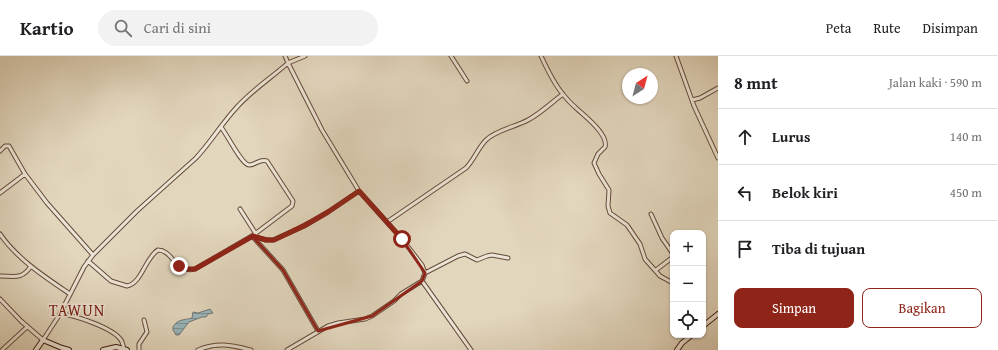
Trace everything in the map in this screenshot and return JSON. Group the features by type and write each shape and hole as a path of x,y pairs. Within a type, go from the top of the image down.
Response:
{"street":[{"path":"284,56 322,130 359,191 416,256 426,273"},
{"path":"36,350 60,314 88,261 93,255 137,210 205,149 243,100 288,63 305,56"},
{"path":"451,56 467,81"},
{"path":"541,56 550,76 562,94 575,108 593,123 606,144 598,154 594,163 609,190 608,206 610,213 627,225 641,247 645,259 660,276 670,282"},
{"path":"676,56 692,100 718,158"},
{"path":"692,100 700,98 718,88"},
{"path":"387,222 466,168 485,140 500,131 515,126 540,113 562,94"},
{"path":"88,261 111,281 122,285 130,285 134,282 152,255 158,250 165,252 179,266 191,270 254,235 293,204 293,201 267,161 262,160 249,165 245,163 221,127"},
{"path":"0,151 5,146 8,146 25,174 46,203 93,255"},
{"path":"0,193 25,174"},
{"path":"254,235 266,240 274,240 304,226 359,191"},
{"path":"240,209 254,235 283,270 318,331"},
{"path":"651,214 670,251"},
{"path":"0,234 8,244 31,266 70,294"},
{"path":"287,350 318,331 338,323 365,319 372,316 394,301 401,294 422,281 426,273 458,256 465,254 477,260 492,255 508,258"},
{"path":"656,270 670,258"},
{"path":"0,276 19,276 26,272 31,266"},
{"path":"422,281 471,350"},
{"path":"0,299 27,327 44,340 69,350"},
{"path":"60,314 77,317 103,328 119,338 126,350"},
{"path":"706,324 718,314"},
{"path":"140,350 139,344 148,332 144,320"},
{"path":"2,350 27,327"},
{"path":"677,350 688,338"},
{"path":"198,350 222,344 251,350"},
{"path":"103,350 116,348 126,350"}],"highlighted area":[{"path":"359,191 402,239 425,273 422,281 372,316 318,331 283,270 252,236 273,240 328,212"}],"water":[{"path":"210,309 213,313 208,314 206,317 189,322 179,335 176,335 173,327 177,322 192,318 193,312 198,313"}],"district":[{"name":"TAWUN","path":"77,310"}],"route":[{"path":"179,266 191,270 195,269 253,236 266,240 274,240 304,226 359,191 402,239"}]}
